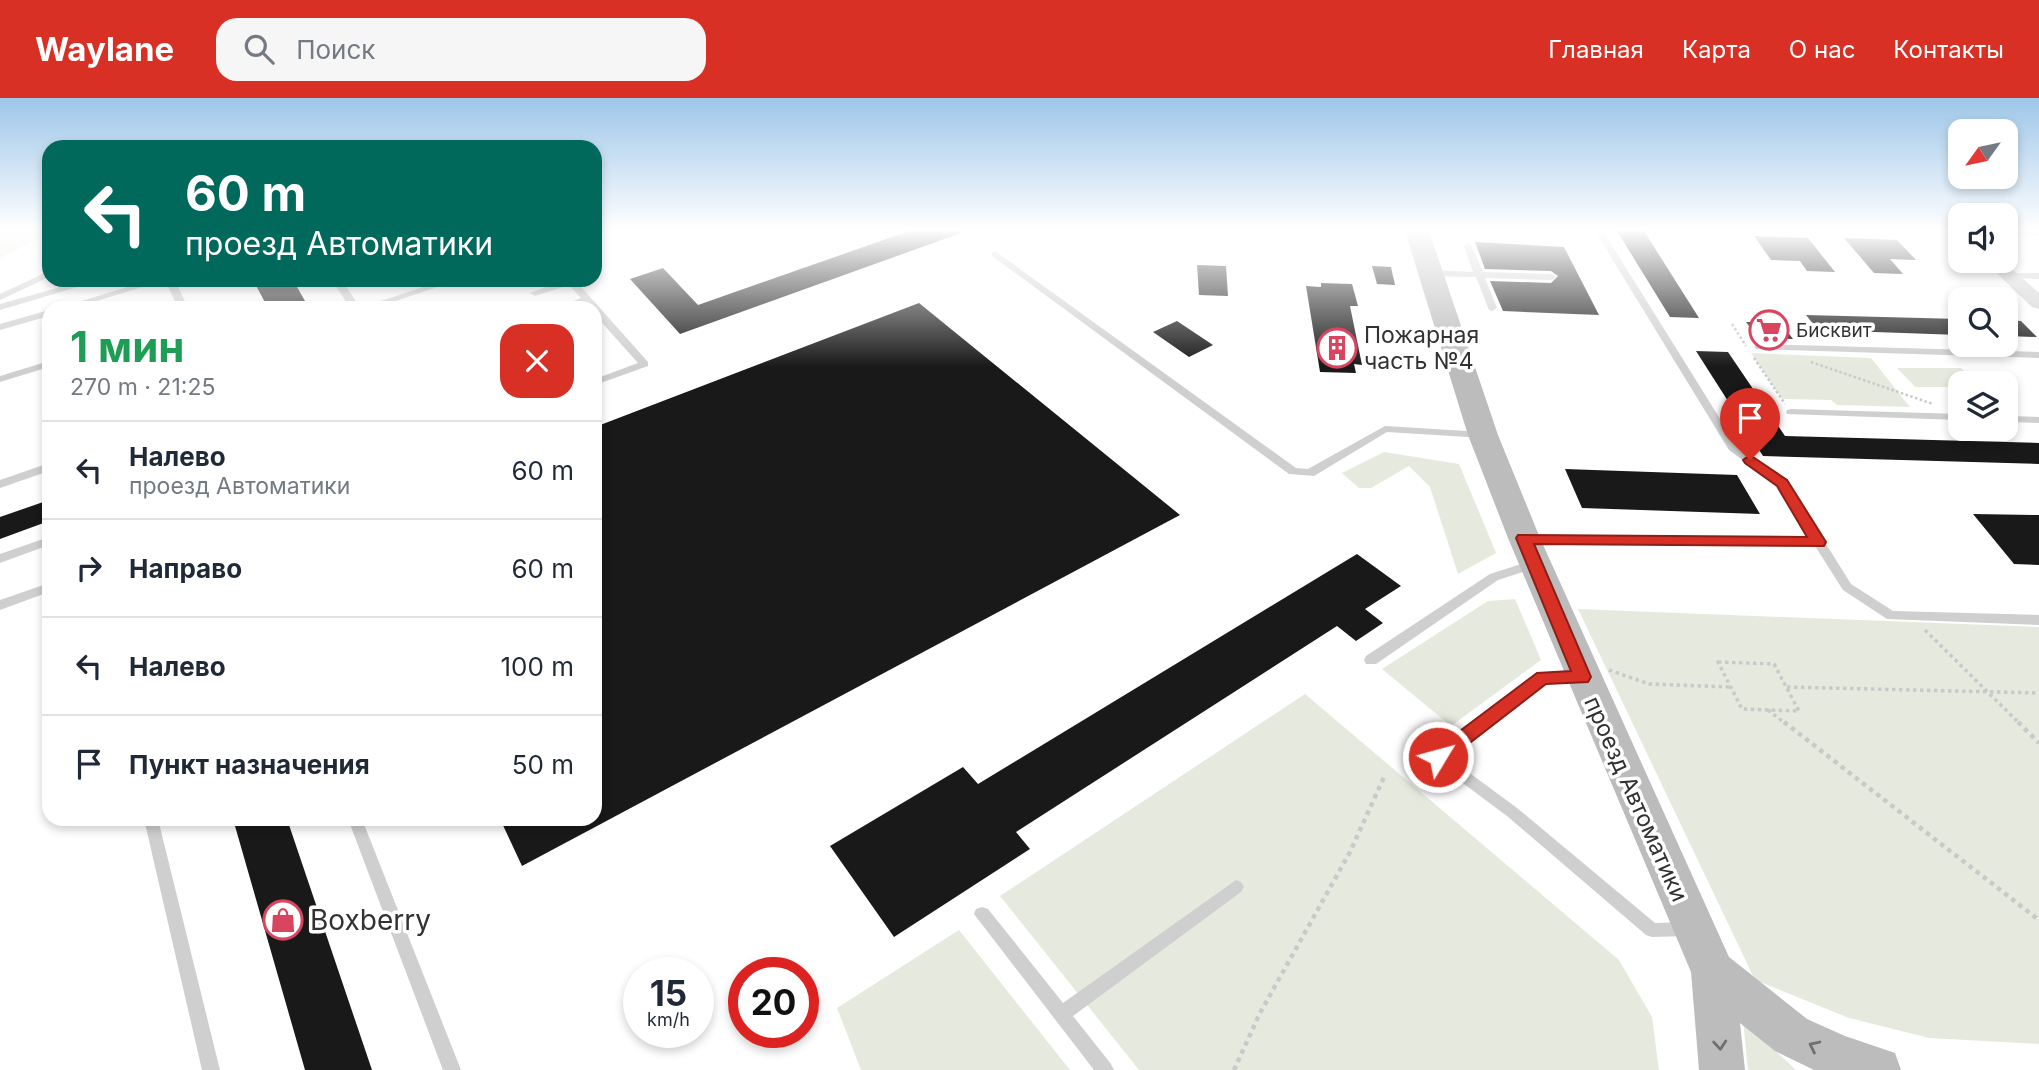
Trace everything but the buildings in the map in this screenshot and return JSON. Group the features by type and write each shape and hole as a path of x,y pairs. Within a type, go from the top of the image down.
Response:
{"main road":[{"name":"проезд Автоматики","path":"1431,276 1483,435 1529,551 1713,972"},
{"path":"1713,972 1722,1070"},
{"path":"1713,972 1791,1035 1840,1058 1878,1070"}],"street":[{"path":"2009,276 2039,303"}],"lane":[{"path":"1026,276 1293,471 1310,473 1385,429 1483,435"},
{"path":"1480,276 1492,308"},
{"path":"1528,276 1551,277"},
{"path":"1628,276 1733,448 1782,483 1847,587 1891,616 2039,620"},
{"path":"0,297 42,278"},
{"path":"0,307 71,287"},
{"path":"88,301 136,287"},
{"path":"387,301 431,287"},
{"path":"534,293 552,287"},
{"path":"576,287 587,299 581,301"},
{"path":"0,327 42,315"},
{"path":"602,318 644,364 602,379"},
{"path":"1759,347 2039,355"},
{"path":"0,379 42,366"},
{"path":"1791,412 1948,417"},
{"path":"2018,419 2039,420"},
{"path":"0,484 42,469"},
{"path":"1371,660 1529,551 1818,542"},
{"path":"0,559 42,544"},
{"path":"0,606 42,590"},
{"path":"1578,667 1543,678 1438,757 1512,812 1652,930 1693,929"},
{"path":"153,826 211,1070"},
{"path":"358,826 452,1070"},
{"path":"1061,1015 1236,887"},
{"path":"982,914 1105,1070"}],"path":[{"path":"1744,342 1759,347"},
{"path":"1807,361 1929,401 1948,412"},
{"path":"1911,616 2039,743"},
{"path":"1718,662 1774,664 1787,687 1800,711 1742,709 1718,662"},
{"path":"1578,667 1649,684 1731,687"},
{"path":"1787,687 2039,693"},
{"path":"1768,710 2039,920"},
{"path":"1234,1070 1260,1013 1350,852 1385,775"}],"shaded area":[{"path":"1751,353 1871,358 1910,407 1837,405 1831,400 1782,399"},
{"path":"1897,368 1961,368 1964,371 1948,371 1948,387 1915,387"},
{"path":"1384,452 1459,464 1496,553 1458,574 1430,487 1409,466 1371,488 1359,488 1342,473"},
{"path":"1515,599 1541,660 1451,726 1382,669 1488,601"},
{"path":"1578,609 2039,627 2039,1044 1929,1038 1849,1018 1755,980"},
{"path":"1305,694 1619,960 1652,1017 1659,1070 1139,1070 1000,896"},
{"path":"959,930 1070,1070 861,1070 837,1008"},
{"path":"1743,1020 1796,1070 1748,1070"}],"place":[{"name":"Бисквит","path":"1769,330"},
{"name":"Пожарная часть №4","path":"1337,348"},
{"name":"Boxberry","path":"283,920"}],"route":[{"path":"1438,757 1543,678 1582,677 1524,538 1818,542 1782,483 1750,460"}]}
